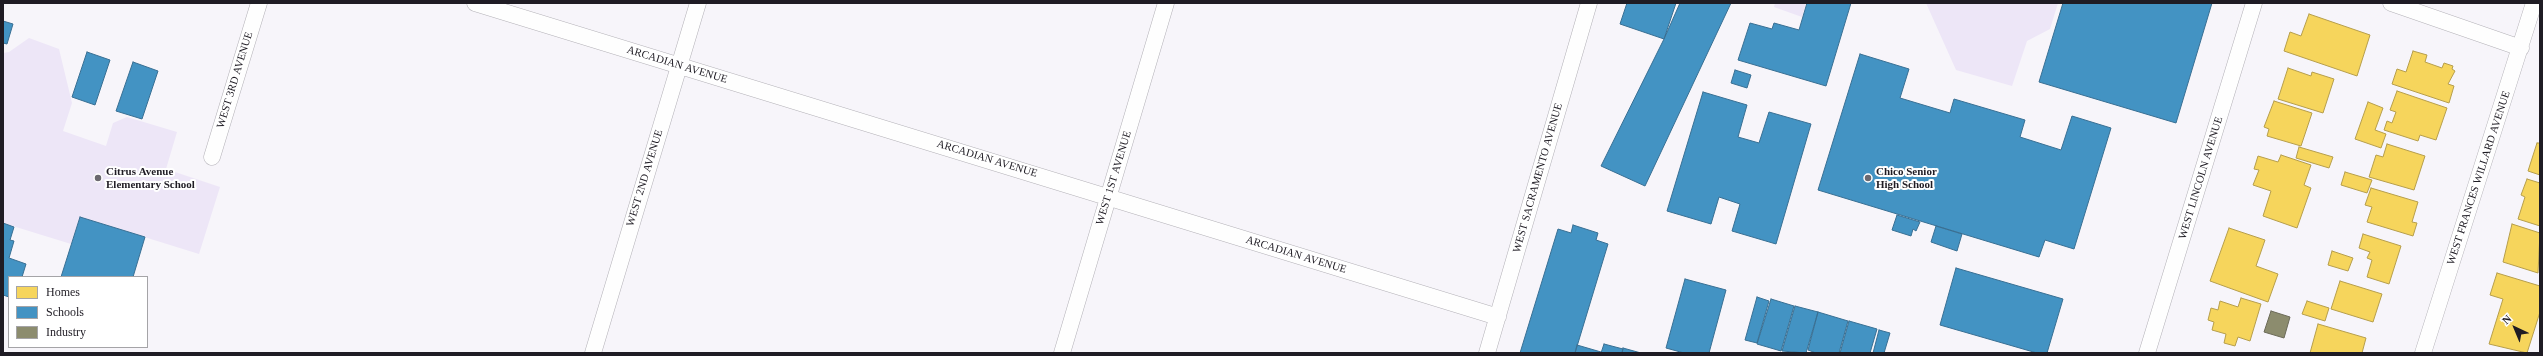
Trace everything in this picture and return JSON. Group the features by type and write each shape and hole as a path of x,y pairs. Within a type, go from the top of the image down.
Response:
{"street":[{"name":"WEST 3RD AVENUE","path":"212,157 259,3"},
{"name":"ARCADIAN AVENUE","path":"475,3 1498,317"},
{"name":"WEST 2ND AVENUE","path":"593,353 678,65 698,3"},
{"name":"WEST 1ST AVENUE","path":"1062,353 1166,3"},
{"name":"WEST SACRAMENTO AVENUE","path":"1487,353 1590,3"},
{"name":"WEST LINCOLN AVENUE","path":"2151,352 2254,3"},
{"path":"2391,3 2521,48"},
{"name":"WEST FRANCES WILLARD AVENUE","path":"2423,353 2521,48 2534,3"}],"shaded area":[{"path":"1775,3 1806,3 1802,17 1774,7"},
{"path":"1926,3 2058,3 2050,29 2027,41 2012,86 1956,70"},
{"path":"29,38 59,49 72,103 63,131 106,146 113,123 127,117 177,132 166,169 220,187 199,254 80,217 71,244 3,223 3,53 9,52"}],"building: Homes":[{"path":"2309,14 2370,35 2357,76 2284,51 2290,32 2301,36"},
{"path":"2413,51 2427,55 2425,62 2442,68 2444,63 2453,66 2452,69 2455,71 2448,84 2454,86 2449,103 2392,84 2397,69 2406,72"},
{"path":"2288,68 2311,76 2312,72 2334,79 2323,113 2278,99"},
{"path":"2397,91 2447,108 2436,140 2420,135 2418,141 2384,130 2387,121 2392,123 2396,112 2390,110"},
{"path":"2274,101 2312,113 2301,146 2267,136 2269,129 2264,127"},
{"path":"2368,102 2383,108 2375,130 2386,134 2381,148 2355,139"},
{"path":"2537,143 2540,143 2540,175 2528,171"},
{"path":"2387,144 2425,156 2414,190 2369,177 2376,155 2383,157"},
{"path":"2299,147 2333,157 2329,168 2296,158"},
{"path":"2281,155 2311,165 2304,185 2311,188 2297,228 2263,216 2271,191 2253,185 2259,170 2254,169 2258,156 2278,162"},
{"path":"2345,172 2372,180 2367,193 2341,185"},
{"path":"2527,179 2540,183 2540,226 2518,219 2525,197 2521,195"},
{"path":"2371,188 2418,202 2412,222 2417,223 2413,236 2367,222 2372,207 2365,205"},
{"path":"2512,224 2540,233 2538,273 2503,262"},
{"path":"2229,228 2265,240 2256,266 2278,274 2268,302 2210,281"},
{"path":"2363,234 2401,246 2389,284 2367,277 2372,260 2367,258 2370,252 2359,248"},
{"path":"2332,251 2353,258 2348,271 2328,265"},
{"path":"2497,273 2540,286 2540,312 2527,353 2489,344 2503,299 2490,295"},
{"path":"2340,281 2382,294 2373,322 2331,309"},
{"path":"2241,298 2261,304 2250,341 2238,337 2235,346 2224,343 2226,334 2212,330 2214,322 2208,320 2211,308 2218,310 2220,301 2238,307"},
{"path":"2307,301 2329,308 2325,321 2302,314"},
{"path":"2318,324 2366,338 2362,353 2310,353"}],"building: Schools":[{"path":"1627,3 1676,3 1664,39 1620,24"},
{"path":"1680,3 1731,3 1645,186 1601,166 1664,39"},
{"path":"1807,3 1851,3 1826,86 1738,60 1750,23 1772,29 1774,23 1799,30"},
{"path":"2063,3 2212,3 2176,123 2039,82"},
{"path":"3,21 13,24 7,44 3,43"},
{"path":"87,52 110,60 95,105 72,97"},
{"path":"1860,54 1909,69 1900,98 1950,113 1954,99 2025,120 2020,137 2061,150 2072,116 2111,128 2074,249 2045,240 2039,257 1818,190"},
{"path":"133,62 158,71 142,119 116,111"},
{"path":"1735,70 1751,75 1747,88 1731,83"},
{"path":"1703,92 1747,105 1738,137 1759,143 1769,112 1811,124 1776,244 1732,231 1740,204 1719,197 1711,224 1667,211"},
{"path":"1897,215 1920,222 1916,231 1913,229 1911,236 1892,230"},
{"path":"80,217 145,237 133,276 61,276"},
{"path":"3,223 14,227 10,240 14,241 9,258 26,264 22,276 8,276 8,297 3,295"},
{"path":"1573,225 1598,233 1596,240 1608,244 1575,353 1520,353 1558,229 1571,233"},
{"path":"1936,226 1962,234 1957,251 1931,242"},
{"path":"1956,268 2063,299 2047,353 2037,353 1940,325"},
{"path":"1685,279 1726,290 1709,353 1684,353 1666,348"},
{"path":"1757,297 1769,301 1757,343 1745,340"},
{"path":"1771,299 1794,306 1781,351 1757,344"},
{"path":"1795,306 1818,312 1806,353 1782,351"},
{"path":"1818,312 1848,321 1839,353 1816,353 1808,350"},
{"path":"1849,321 1877,329 1870,353 1840,353"},
{"path":"1879,330 1890,333 1884,353 1873,353"},
{"path":"1604,344 1623,349 1622,353 1601,353"},
{"path":"1577,345 1601,352 1575,353"},
{"path":"1623,348 1641,353 1622,353"}],"building: Industry":[{"path":"2271,311 2290,317 2284,338 2264,332"}],"place":[{"name":"Citrus Avenue Elementary School","path":"98,178"},
{"name":"Chico Senior High School","path":"1868,178"}]}
